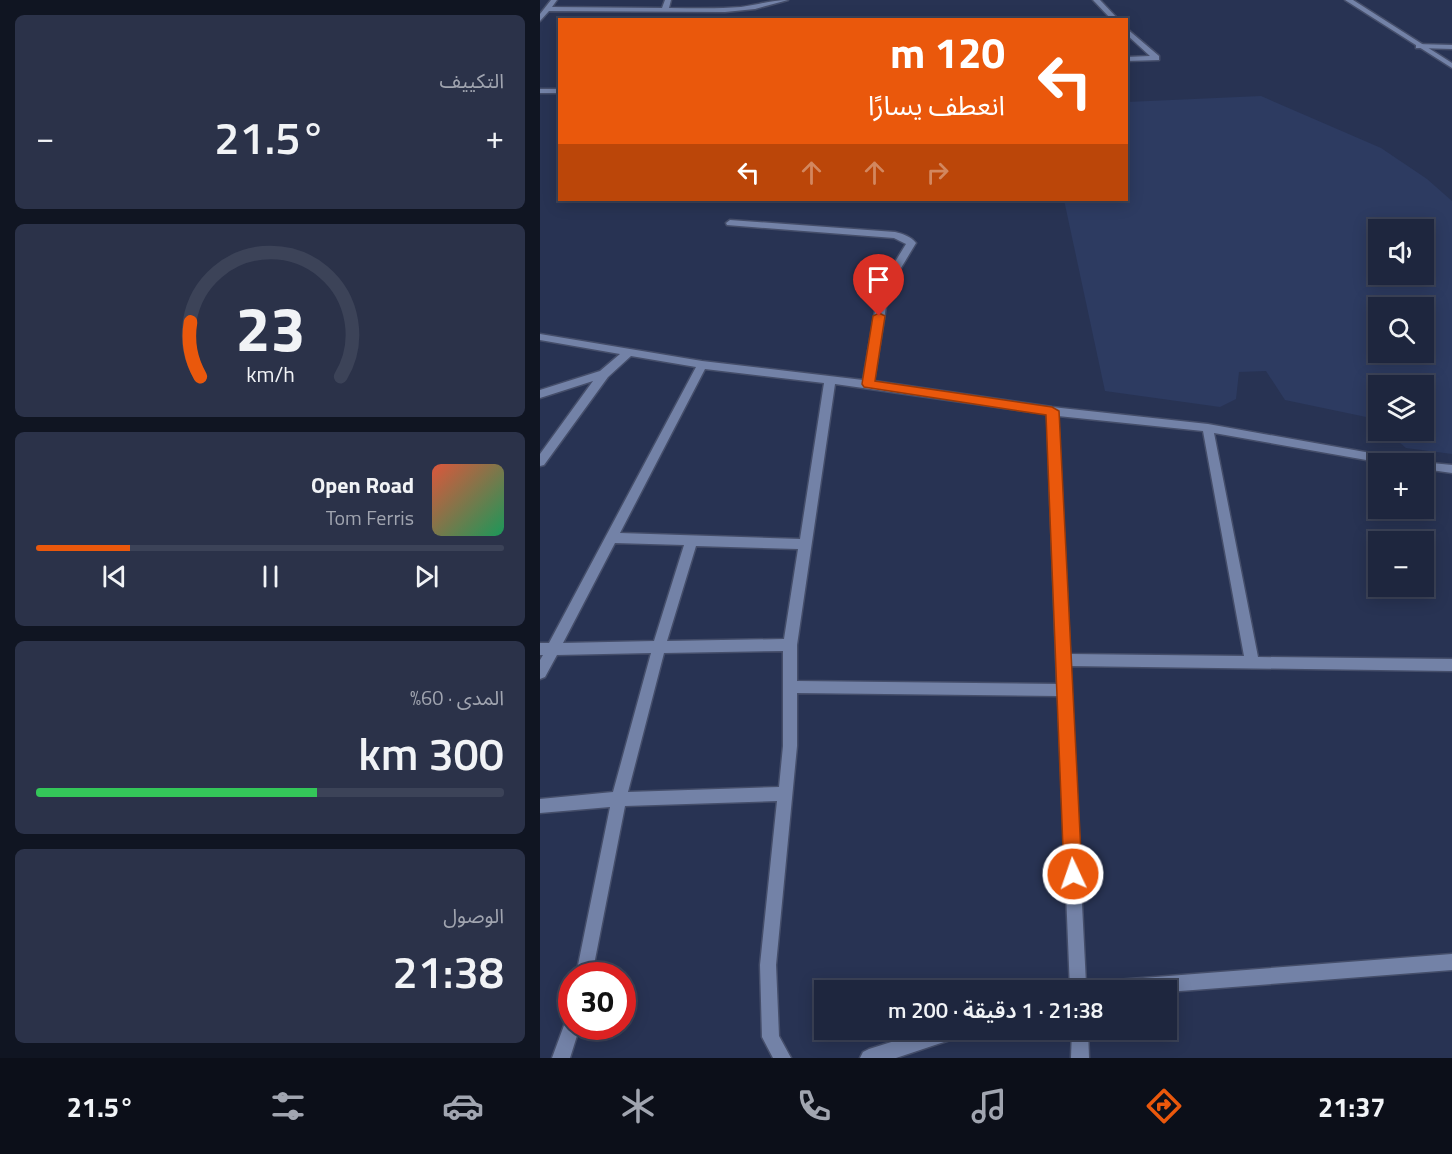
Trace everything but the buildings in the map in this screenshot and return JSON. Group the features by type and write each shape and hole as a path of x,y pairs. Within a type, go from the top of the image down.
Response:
{"street":[{"path":"540,19 554,0"},
{"path":"665,10 668,0"},
{"path":"548,9 745,9 761,8 785,0"},
{"path":"1096,0 1114,18"},
{"path":"1348,0 1452,66"},
{"path":"1128,32 1156,58 1128,59"},
{"path":"1419,46 1452,47"},
{"path":"540,91 558,91"},
{"path":"730,223 895,234 910,243 885,288 868,384"},
{"path":"540,337 702,364 868,384 1052,411 1208,428 1368,456"},
{"path":"540,462 604,375 629,352"},
{"path":"540,673 546,649 610,538 702,364"},
{"path":"540,394 604,375"},
{"path":"782,1058 771,1037 768,965 790,746 790,645 830,380"},
{"path":"1052,411 1078,980"},
{"path":"1208,428 1252,662"},
{"path":"1434,467 1452,470"},
{"path":"610,538 806,544"},
{"path":"587,962 597,926 619,800 658,648 692,540"},
{"path":"546,649 790,645"},
{"path":"1062,660 1452,665"},
{"path":"789,687 1064,690"},
{"path":"540,806 619,800 785,794"},
{"path":"1177,983 1452,962"},
{"path":"561,1058 567,1040"},
{"path":"869,1058 925,1040"},
{"path":"1080,1040 1080,1058"}],"shaded area":[{"path":"1261,96 1381,148 1427,179 1452,201 1452,454 1406,448 1398,441 1434,441 1434,375 1368,375 1368,417 1285,400 1266,371 1239,372 1236,399 1220,407 1105,391 1064,201 1128,201 1128,102"}],"route":[{"path":"879,316 868,384 1052,411 1073,874"}]}
